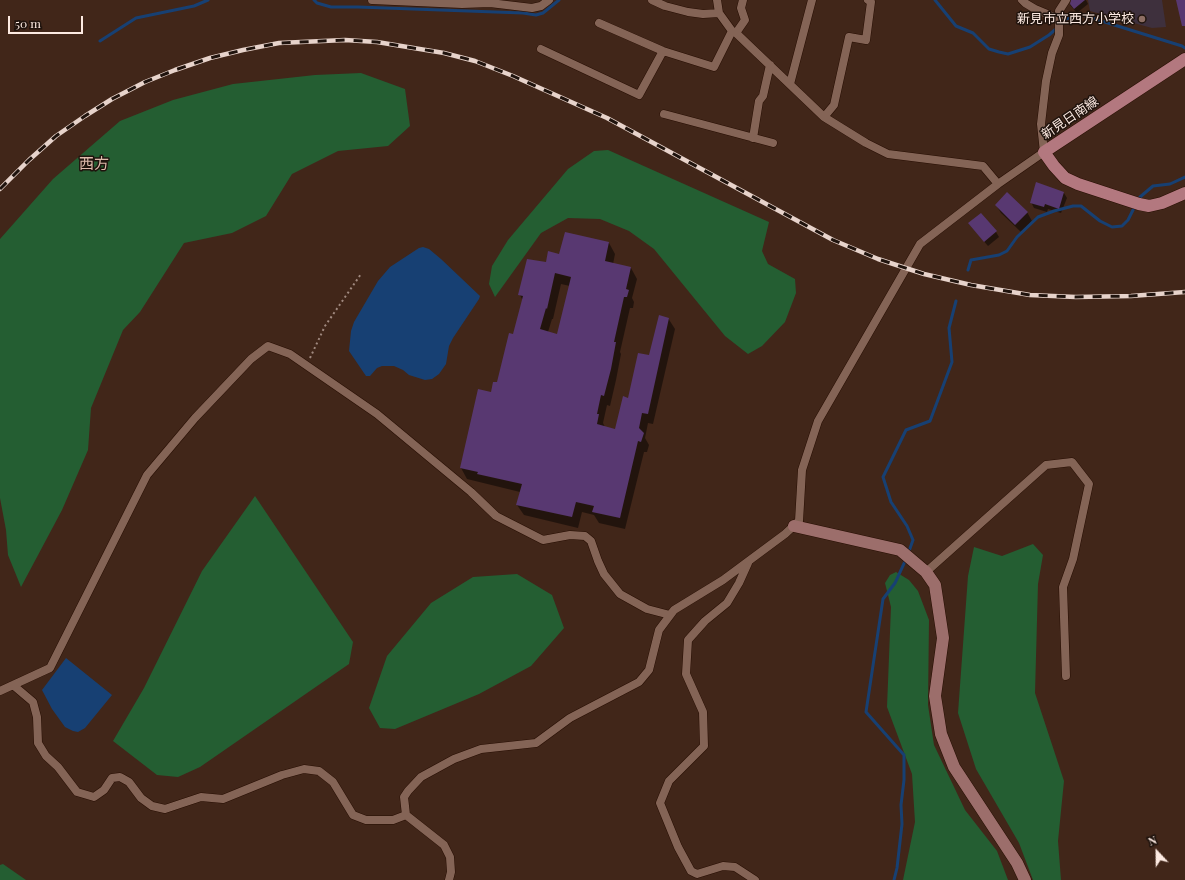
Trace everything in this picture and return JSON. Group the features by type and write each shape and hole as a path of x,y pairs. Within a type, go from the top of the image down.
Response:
{"main road":[{"name":"新見日南線","path":"1185,59 1044,152 1065,178 1078,184 1135,203 1149,206 1162,203 1185,193"}],"street":[{"path":"372,0 462,4 490,3 532,8 541,6 549,0"},
{"path":"652,0 665,6 688,12 703,14 719,13"},
{"path":"717,0 719,13 734,32 824,117 866,143 888,154 983,166 998,184"},
{"path":"599,23 663,51 714,67 734,32 745,20 741,8 743,0"},
{"path":"790,84 812,0"},
{"path":"824,117 834,105 848,37 866,40 871,2 868,0"},
{"path":"1022,0 1035,9 1059,19"},
{"path":"448,880 451,872 450,857 444,845 406,815 404,797 408,791 421,777 454,759 481,749 536,743 570,718 639,682 649,670 659,630 674,610 723,580 799,521 802,470 818,421 920,244 998,184 1044,152 1041,124 1046,81 1052,53 1059,35 1059,10 1066,0"},
{"path":"541,49 639,95 663,51"},
{"path":"753,138 759,102 763,96 770,65"},
{"path":"664,114 773,143"},
{"path":"0,690 50,668 147,475 195,418 251,358 268,346 290,354 377,414 472,492 496,516 543,540 570,536 585,536 591,541 604,574 620,594 647,609 670,615"},
{"path":"926,572 1046,465 1072,462 1089,484 1072,558 1063,587 1066,676"},
{"path":"794,526 900,550 926,572 935,585 943,638 935,696 941,734 954,767 1017,863 1025,880"},
{"path":"748,562 739,584 727,603 704,621 688,640 686,674 704,712 704,746 669,781 660,803 678,847 691,871 697,874 723,866 735,867 755,880"},
{"path":"13,685 33,702 37,717 38,743 46,756 58,767 77,792 94,797 104,790 112,778 120,777 129,782 141,798 152,806 165,809 201,798 223,799 282,775 304,769 319,771 333,782 353,815 366,820 393,820 406,815"}],"path":[{"path":"307,366 324,326 362,274"}],"shaded area":[{"name":"新見市立西方小学校","path":"1088,0 1162,0 1166,27 1152,28 1090,11"}],"green space":[{"path":"361,73 405,89 410,126 388,146 338,151 292,174 266,216 232,233 184,243 140,312 123,330 91,408 88,450 62,510 21,587 8,555 6,530 0,498 0,239 53,179 120,121 173,100 233,84 315,75"},
{"path":"608,150 769,222 762,251 768,264 795,279 796,293 785,322 762,346 748,354 725,336 654,249 629,231 600,219 568,218 541,233 495,297 489,284 492,266 508,240 568,169 594,151"},
{"path":"255,496 353,642 349,664 200,767 178,777 157,775 113,741 144,688 202,571"},
{"path":"1033,544 1043,555 1038,584 1035,693 1064,781 1058,841 1061,880 1033,880 1019,843 976,769 958,713 968,576 974,547 1002,556"},
{"path":"896,572 909,580 918,591 929,620 928,705 934,745 965,810 997,851 1008,880 903,880 915,822 912,774 887,707 891,607 885,583 890,575"},
{"path":"517,574 552,595 564,628 531,666 479,694 395,729 380,728 369,708 387,656 431,603 473,577"},
{"path":"3,864 26,880 0,880 0,865"}],"water":[{"path":"423,247 429,249 441,259 480,296 479,299 453,338 449,346 446,364 439,374 432,379 425,380 409,375 403,370 394,366 382,366 377,368 370,376 366,376 349,351 351,331 354,322 378,281 390,267 419,248"},
{"path":"66,658 112,695 85,728 78,732 65,727 52,709 42,690"}],"building":[{"path":"1071,0 1085,0 1074,9 1070,4"},
{"path":"1176,0 1185,0 1185,26 1182,26"},
{"path":"1036,182 1064,192 1059,209 1045,204 1044,207 1030,203"},
{"path":"1007,192 1028,212 1015,225 995,205"},
{"path":"981,213 997,231 984,242 968,223"},
{"path":"565,232 609,242 605,261 631,267 626,289 629,290 627,297 624,297 614,342 616,342 611,369 604,396 601,395 597,414 599,414 597,424 615,429 623,396 628,398 638,353 649,355 659,315 669,318 648,414 642,413 639,428 644,433 641,442 638,441 620,518 592,512 594,506 576,502 572,517 516,505 522,484 477,474 478,472 460,468 478,389 491,392 493,382 497,382 509,333 513,334 523,296 518,295 527,259 546,262 548,251 559,254","holes":["555,273 571,277 557,334 540,329 546,308 547,309"]}],"waterway":[{"path":"100,41 136,18 194,6 208,0"},
{"path":"314,0 317,3 331,7 523,13 536,15 543,13 559,0"},
{"path":"935,0 956,26 973,33 989,49 999,52 1008,54 1030,47 1057,28"},
{"path":"1061,25 1066,19 1079,14 1185,48"},
{"path":"1138,201 1140,197 1153,186 1170,184 1185,177"},
{"path":"968,270 971,260 999,255 1007,251 1017,237 1038,217 1073,206 1081,206 1100,221 1112,227 1122,226 1128,220 1135,206"},
{"path":"908,554 913,540 907,526 891,502 883,477 906,430 930,421 952,362 949,328 956,301"},
{"path":"894,880 897,868 902,824 901,805 904,780 904,755 866,712 883,599 895,583 906,559"}],"railway":[{"path":"0,189 56,136 85,116 112,99 145,82 175,70 210,58 279,43 345,40 377,42 444,53 475,61 513,76 607,118 833,240 878,259 924,274 971,285 1030,295 1076,297 1131,296 1185,292"}],"place":[{"name":"新見市立西方小学校","path":"1142,19"}],"district":[{"name":"西方","path":"94,164"}]}
